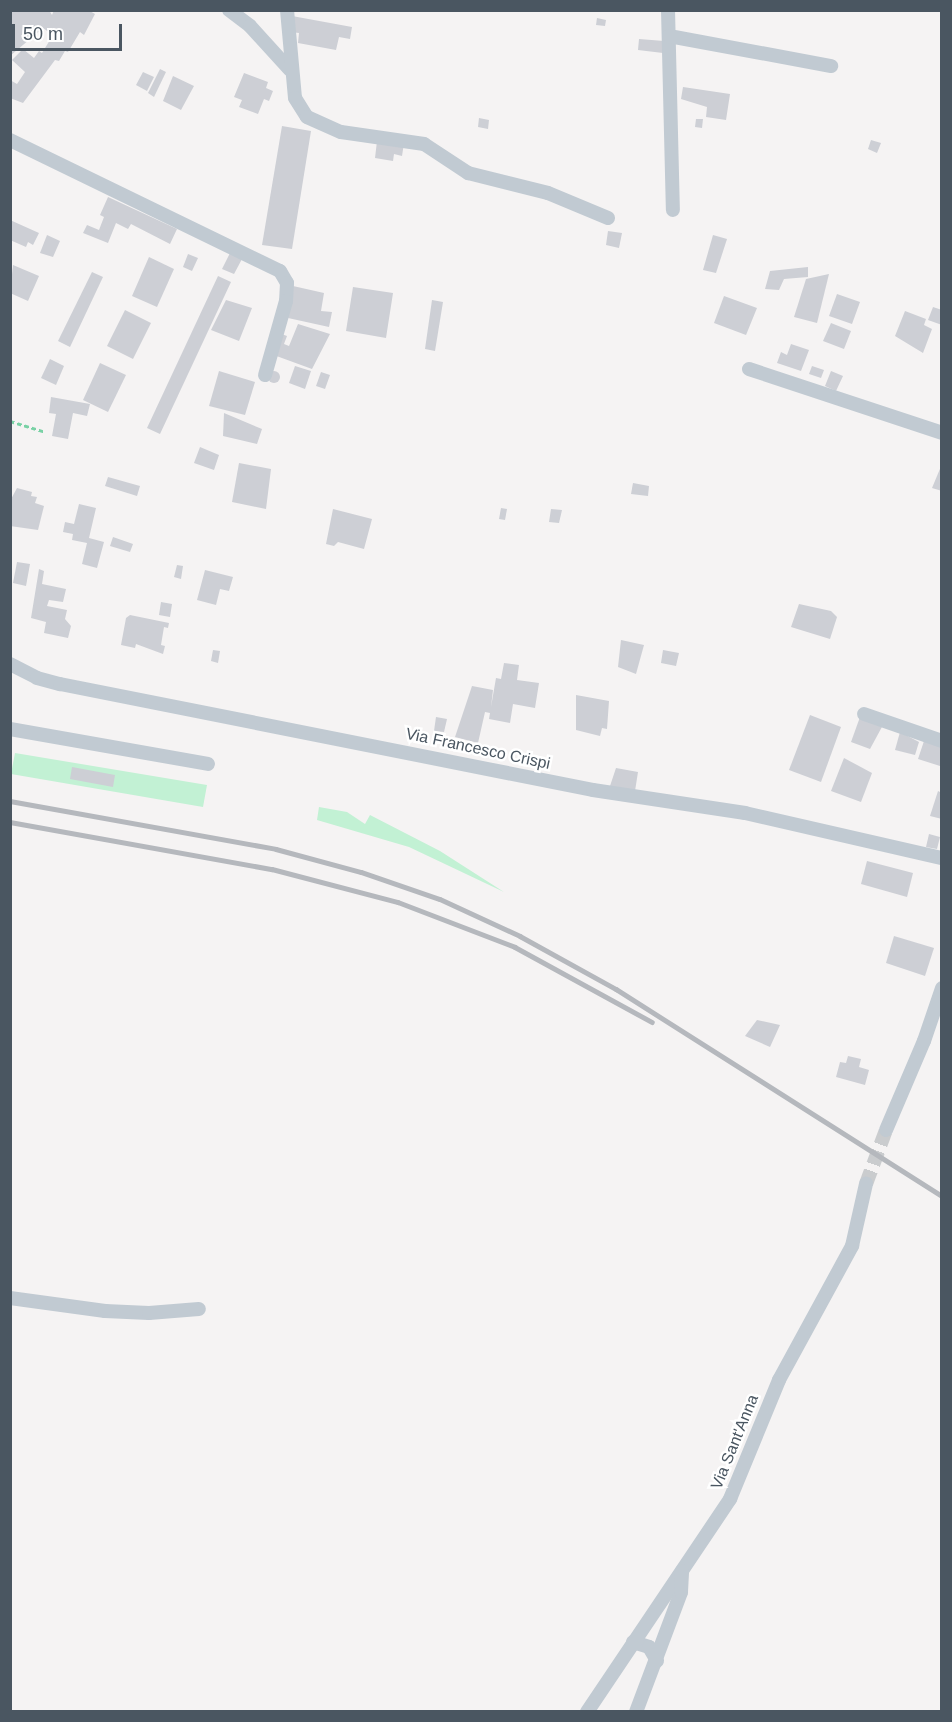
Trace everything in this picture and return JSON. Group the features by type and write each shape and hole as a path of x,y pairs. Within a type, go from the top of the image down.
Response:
{"street":[{"path":"229,10 290,70"},
{"path":"287,10 290,70 295,98 307,117 318,124 341,132 424,144 468,172 549,193 608,218"},
{"path":"668,10 673,210"},
{"path":"669,36 831,66"},
{"path":"10,140 280,271 287,283 285,301 265,375"},
{"path":"749,369 942,433"},
{"name":"Via Francesco Crispi","path":"10,663 37,678 60,684 593,790 745,813 942,858"},
{"path":"864,714 942,741"},
{"path":"10,729 208,764"},
{"path":"886,1130 924,1041 942,988"},
{"name":"Via Sant'Anna","path":"636,1712 681,1592 682,1571 730,1499 779,1380 852,1246 866,1184"},
{"path":"10,1298 105,1311 149,1313 199,1309"},
{"path":"587,1712 682,1571"},
{"path":"633,1642 649,1647 657,1661"}],"path":[{"path":"10,421 45,432"}],"green space":[{"path":"15,753 207,785 203,807 11,774"},
{"path":"319,807 347,812 365,824 370,815 440,851 504,892 409,847 317,820"}],"building":[{"path":"10,10 49,10 52,15 54,10 88,10 95,14 84,35 80,32 68,52 65,51 59,61 55,60 23,103 10,98 10,80 17,84 25,72 12,60 23,49 34,58 39,51 42,53 53,35 43,28 10,56"},
{"path":"292,16 352,27 350,39 339,37 336,50 298,43 299,33 290,32"},
{"path":"597,18 606,20 605,26 596,25"},
{"path":"639,39 664,41 663,53 638,50"},
{"path":"160,69 166,72 154,97 148,93"},
{"path":"143,72 154,77 147,91 136,85"},
{"path":"244,73 268,82 266,88 273,91 269,101 264,99 258,114 239,107 242,100 234,97"},
{"path":"173,76 194,86 181,110 163,101"},
{"path":"683,87 730,94 726,120 706,117 707,107 681,99"},
{"path":"479,118 489,120 488,129 478,127"},
{"path":"696,119 703,119 702,128 695,127"},
{"path":"282,126 311,131 292,249 262,245"},
{"path":"871,140 881,143 877,153 868,149"},
{"path":"377,141 404,143 402,156 394,154 393,161 375,158"},
{"path":"108,197 177,229 170,244 131,224 128,229 116,223 108,243 83,233 87,225 99,230 104,217 100,215"},
{"path":"10,220 39,233 33,245 28,242 26,247 10,240"},
{"path":"608,231 622,233 619,248 606,245"},
{"path":"47,235 60,241 53,257 40,253"},
{"path":"713,235 727,239 716,273 703,270"},
{"path":"230,253 242,259 234,274 222,269"},
{"path":"188,254 198,258 192,271 183,267"},
{"path":"149,257 174,269 157,307 132,296"},
{"path":"13,265 39,276 28,301 10,293"},
{"path":"808,267 808,277 784,279 779,290 765,289 770,271"},
{"path":"92,272 103,277 70,347 58,341"},
{"path":"829,274 817,323 794,317 806,279"},
{"path":"218,276 231,282 160,434 147,428"},
{"path":"293,286 324,293 321,311 332,312 329,327 288,318"},
{"path":"353,287 393,293 386,338 346,331"},
{"path":"837,294 860,302 852,324 829,316"},
{"path":"724,296 757,308 746,335 714,323"},
{"path":"226,300 252,308 239,341 211,330"},
{"path":"432,300 443,302 435,351 425,349"},
{"path":"933,307 942,310 942,325 928,320"},
{"path":"125,310 151,323 133,359 107,346"},
{"path":"905,311 926,319 924,325 932,329 923,353 895,336"},
{"path":"831,323 851,331 844,349 823,341"},
{"path":"298,324 330,334 312,369 271,354 279,333 287,336 284,344 289,346"},
{"path":"791,344 809,350 801,371 777,363 781,352 787,355"},
{"path":"50,359 64,366 56,385 41,378"},
{"path":"100,363 126,375 108,412 83,400"},
{"path":"295,366 311,371 305,389 289,383"},
{"path":"812,366 824,370 821,378 809,374"},
{"path":"219,371 255,382 245,415 209,406"},
{"path":"274,371 280,377 274,383 268,377"},
{"path":"831,371 843,376 836,391 825,386"},
{"path":"321,372 330,375 325,389 316,386"},
{"path":"51,397 90,404 87,416 73,413 68,439 52,436 56,414 49,413"},
{"path":"224,413 262,429 257,444 223,436"},
{"path":"200,447 219,455 214,470 194,463"},
{"path":"239,463 271,469 266,509 232,502"},
{"path":"942,464 942,491 932,488"},
{"path":"108,477 140,486 137,496 105,486"},
{"path":"633,483 649,486 648,496 631,494"},
{"path":"17,488 32,492 31,496 37,497 35,503 44,506 38,530 10,526 10,501"},
{"path":"79,504 96,508 89,538 104,542 97,568 82,564 87,543 72,540 73,534 63,532 65,522 74,524"},
{"path":"501,508 507,509 505,520 499,519"},
{"path":"333,509 372,519 364,549 338,542 334,546 326,544"},
{"path":"551,509 562,510 559,523 549,522"},
{"path":"113,537 133,544 130,552 110,546"},
{"path":"17,562 30,564 26,586 13,583"},
{"path":"177,565 183,566 181,579 174,577"},
{"path":"39,569 44,571 42,584 66,589 63,602 49,600 47,606 67,610 65,619 71,626 68,638 44,633 46,622 31,618"},
{"path":"205,570 233,577 229,591 220,589 216,605 197,600"},
{"path":"161,602 172,604 170,617 159,615"},
{"path":"799,604 831,611 837,617 830,639 791,627"},
{"path":"130,615 169,623 168,628 164,627 161,645 165,646 163,654 136,644 135,648 121,645 126,618"},
{"path":"621,640 644,645 636,674 618,667"},
{"path":"213,650 220,651 218,663 211,661"},
{"path":"663,650 679,653 676,666 661,663"},
{"path":"504,663 519,665 517,680 539,683 535,708 513,704 510,723 489,719 490,713 485,712 478,743 455,737 472,686 493,690 491,707 496,678 501,679"},
{"path":"576,695 609,701 607,729 602,728 600,736 576,730"},
{"path":"810,715 841,727 821,782 789,770"},
{"path":"436,717 447,719 444,732 434,731"},
{"path":"860,717 883,725 870,749 851,742"},
{"path":"900,732 919,742 915,755 895,750"},
{"path":"925,738 942,744 940,766 918,759"},
{"path":"844,758 872,773 861,802 831,791"},
{"path":"72,767 115,775 113,787 70,779"},
{"path":"616,768 638,772 635,791 610,786"},
{"path":"938,791 942,793 942,819 930,816"},
{"path":"929,834 940,837 937,849 926,847"},
{"path":"867,861 913,873 907,897 861,884"},
{"path":"894,936 934,948 925,976 886,963"},
{"path":"757,1020 780,1025 770,1047 745,1036"},
{"path":"848,1056 861,1059 859,1067 869,1070 865,1085 836,1077 840,1062 846,1063"}],"tunnel":[{"path":"866,1184 886,1130"}],"railway":[{"path":"10,801 276,849 361,872 440,899 520,936 616,989 942,1196"},
{"path":"10,822 272,869 398,902 515,947 652,1022"}]}
